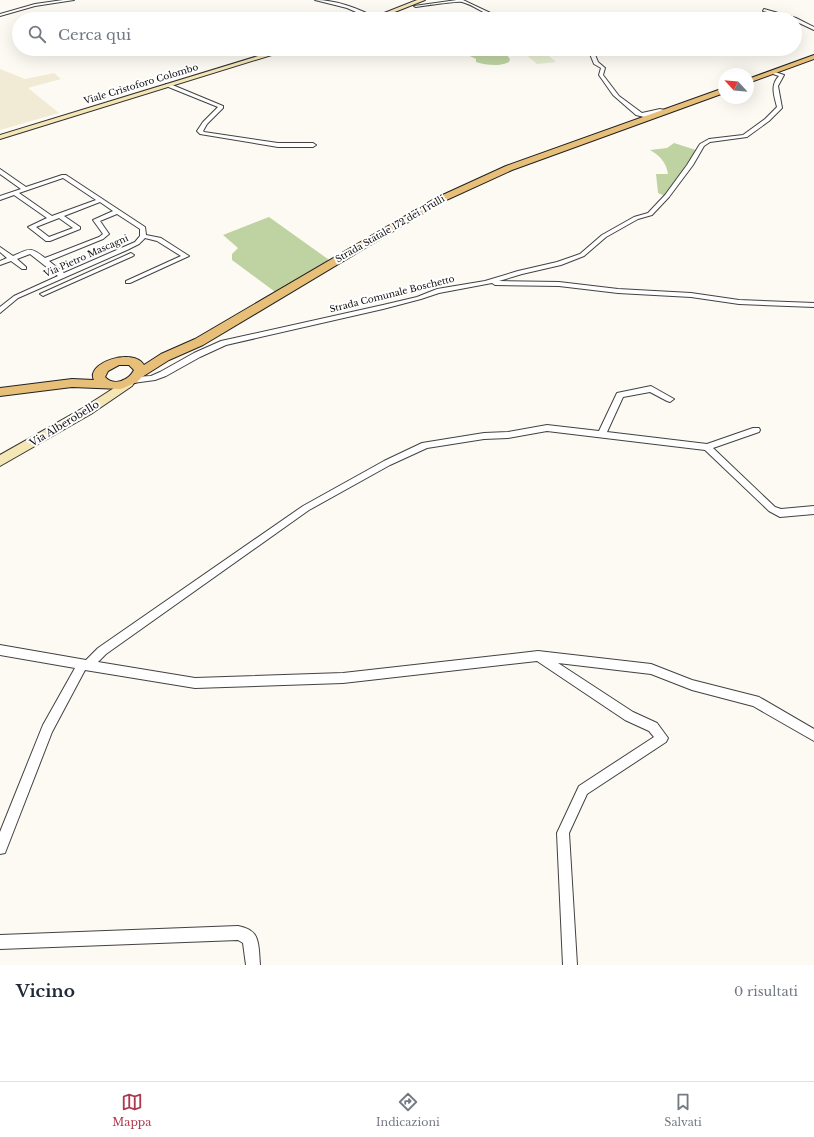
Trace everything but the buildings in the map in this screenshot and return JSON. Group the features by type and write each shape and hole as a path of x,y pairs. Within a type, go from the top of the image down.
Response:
{"main road":[{"path":"392,12 422,0"},
{"path":"401,12 433,0"},
{"name":"Viale Cristoforo Colombo","path":"0,137 253,56"},
{"name":"Viale Cristoforo Colombo","path":"0,132 265,56"},
{"path":"754,79 814,57"},
{"name":"Strada Statale 172 dei Trulli","path":"150,367 165,357 199,342 439,200 509,168 718,92"},
{"path":"133,372 137,359 199,342"},
{"path":"81,413 99,398 100,382 112,362 133,372"},
{"path":"0,392 72,383 100,382 116,386 133,372 150,367"},
{"name":"Via Alberobello","path":"0,461 81,413 133,372"},
{"path":"72,383 100,382"}],"street":[{"path":"0,15 35,5 72,0"},
{"path":"317,0 348,7 359,12"},
{"path":"416,6 460,0 485,12"},
{"path":"764,10 771,12"},
{"path":"802,23 814,29"},
{"path":"593,56 596,63 603,68 601,76 608,81 612,90 636,113 645,115 661,109 666,111"},
{"name":"Strada Comunale Boschetto","path":"133,372 152,378 164,374 172,367 224,343 390,306 437,291 486,283 520,272 559,264 582,255 604,236 636,218 650,214 672,190 702,145 709,141 745,136 767,120 780,107 774,91 776,80 782,76 772,72"},
{"path":"168,85 221,107 205,123 200,131 202,133 278,145 313,145"},
{"path":"0,171 25,189"},
{"path":"0,198 64,176 143,228 143,236"},
{"path":"15,193 52,219"},
{"path":"60,216 78,228 48,240 31,227 101,200"},
{"path":"44,261 102,238 106,234 105,230 96,220 118,211"},
{"name":"Via Pietro Mascagni","path":"0,311 16,297 137,243 143,236 159,239 186,256 128,282"},
{"path":"0,249 24,268"},
{"path":"0,263 31,251 63,276"},
{"path":"43,294 131,255"},
{"path":"101,259 109,265"},
{"path":"486,283 559,284 618,291 691,295 739,302 814,305"},
{"path":"150,367 162,370 172,367"},
{"path":"602,434 620,396 651,389 670,399"},
{"path":"0,848 47,729 82,665 88,665 102,651 306,508 388,463 425,445 484,436 508,435 547,428 707,446 756,430"},
{"path":"707,446 772,509 780,513 814,510"},
{"path":"0,650 195,683 344,678 538,656 651,669 692,685 755,701 814,736"},
{"path":"538,656 628,716 653,727 662,738 583,790 563,833 568,892 570,965"},
{"path":"0,942 238,932 247,936 250,941 253,965"}],"shaded area":[{"path":"0,69 25,79 54,73 61,79 28,88 59,113 0,130"}],"green space":[{"path":"470,56 508,56 510,59 509,62 505,64 492,65 476,62 476,59"},
{"path":"528,56 549,56 556,62 537,64"},
{"path":"674,143 696,150 665,196 658,193 656,174 668,174 666,166 657,155 650,150 667,148"},
{"path":"269,217 332,262 278,294 232,260 232,254 238,248 223,235"}]}
